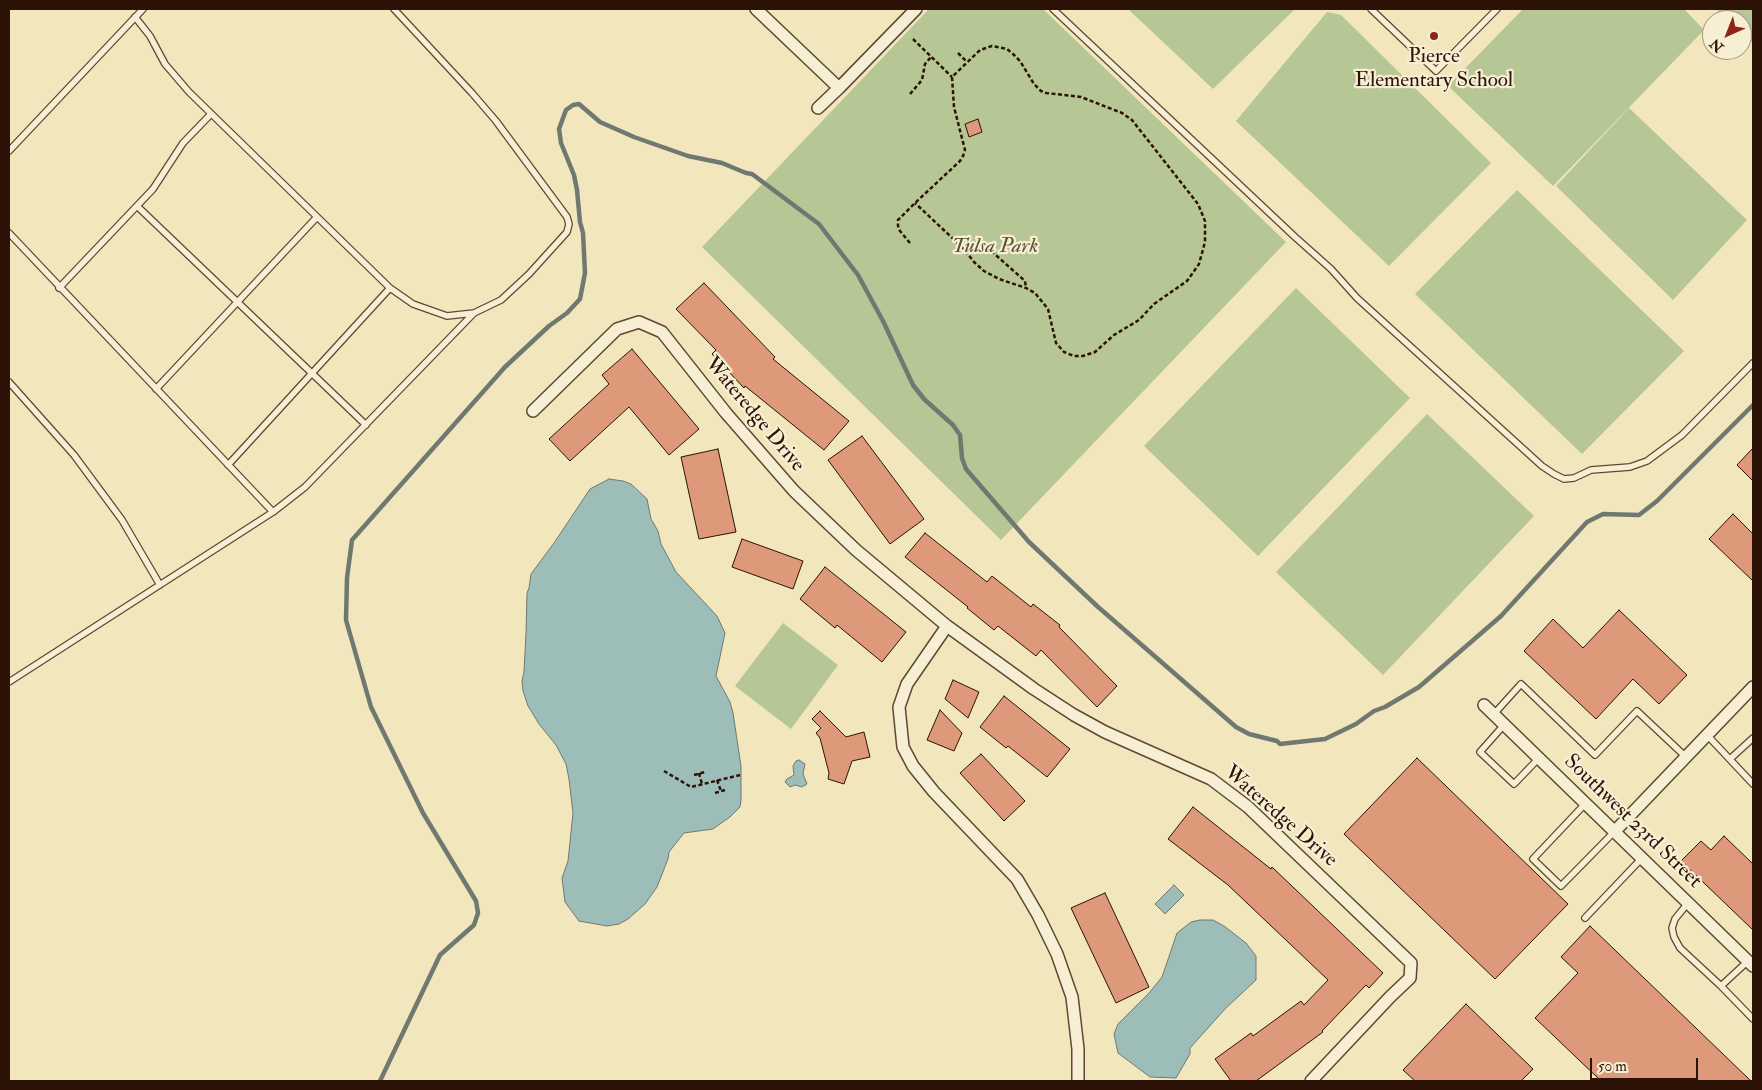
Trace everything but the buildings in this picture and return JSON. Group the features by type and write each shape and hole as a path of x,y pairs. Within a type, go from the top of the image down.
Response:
{"street":[{"path":"756,9 839,88"},
{"path":"818,108 916,9"},
{"name":"Wateredge Drive","path":"533,412 617,329 639,322 662,332 726,413 794,491 856,550 947,626 1034,689 1097,728 1211,779 1248,807 1411,963 1410,978 1311,1081"},
{"path":"947,626 907,684 900,707 903,747 912,766 934,792 1017,879 1038,915 1056,954 1072,997 1078,1049 1078,1081"},
{"path":"1615,831 1753,687"},
{"name":"Southwest 23rd Street","path":"1484,705 1750,964"}],"lane":[{"path":"9,151 143,9"},
{"path":"135,17 150,36 165,64 189,92 390,288 413,304 447,316 474,313 501,300 529,274 567,232 569,224 566,217 496,122 472,93 394,9"},
{"path":"1053,9 1331,269 1357,298 1542,466 1554,474 1564,479 1574,478 1591,470 1630,467 1647,461 1682,435 1753,363"},
{"path":"1371,9 1436,71 1497,9"},
{"path":"59,288 153,189 183,143 211,114"},
{"path":"137,206 366,425"},
{"path":"156,389 317,217"},
{"path":"9,234 273,512"},
{"path":"228,465 390,288"},
{"path":"9,682 273,512 305,487 474,313"},
{"path":"9,382 74,454 122,520 160,585"},
{"path":"1494,714 1522,684 1595,755 1636,711 1686,757"},
{"path":"1504,725 1480,752 1514,784 1539,758"},
{"path":"1707,735 1753,784"},
{"path":"1730,760 1753,738"},
{"path":"1586,803 1533,859 1561,886 1615,831"},
{"path":"1586,918 1642,858"},
{"path":"1688,902 1675,919 1672,928 1680,948 1753,1019"},
{"path":"1721,986 1750,964"}],"path":[{"path":"910,243 900,231 898,220 960,161 965,150 953,102 952,77 913,39"},
{"path":"916,203 984,271 1035,293 1045,304 1050,315 1054,338 1059,348 1074,356 1083,356 1094,352 1114,335 1139,320 1154,304 1180,286 1194,272 1203,255 1206,231 1205,221 1198,204 1138,125 1122,113 1081,97 1040,91 1013,54 998,46 986,47 980,50 952,77"},
{"path":"958,53 967,62"},
{"path":"910,94 922,80 925,64 931,57"},
{"path":"964,249 974,242 989,249 1025,281 1026,288"},
{"path":"664,771 691,787 740,774"},
{"path":"694,775 705,772"},
{"path":"699,773 702,784"},
{"path":"717,780 720,791"},
{"path":"715,793 725,790"}],"green space":[{"name":"Tulsa Park","path":"929,9 1043,9 1286,242 1001,540 702,247"},
{"path":"1128,9 1295,9 1213,89"},
{"path":"1523,9 1684,9 1702,28 1702,32 1553,186 1448,86"},
{"path":"1753,9 1753,43 1752,10 1717,10"},
{"path":"1327,12 1341,15 1491,163 1389,266 1236,121"},
{"path":"1629,108 1747,220 1673,300 1556,186"},
{"path":"1517,190 1684,351 1582,454 1415,294"},
{"path":"1296,288 1410,398 1258,556 1144,446"},
{"path":"1427,414 1534,516 1383,675 1276,572"},
{"path":"783,623 838,665 791,729 735,686"}],"water":[{"path":"609,479 631,484 647,499 651,519 658,531 661,544 676,572 717,616 725,633 716,676 730,702 733,713 741,766 741,800 740,807 713,829 684,833 669,852 657,887 645,904 628,919 619,924 607,926 579,921 565,902 562,878 568,861 573,813 569,779 566,764 556,745 539,724 528,706 522,681 527,593 531,574 590,489"},
{"path":"799,760 805,764 803,774 807,784 802,787 795,785 790,787 785,782 794,775 793,766"},
{"path":"1174,885 1184,895 1165,914 1155,904"},
{"path":"1213,920 1246,943 1256,956 1256,980 1225,1009 1190,1048 1190,1054 1176,1078 1150,1077 1118,1053 1114,1034 1118,1024 1162,977 1177,933 1191,922"}],"waterway":[{"path":"380,1081 440,955 474,925 478,913 476,901 423,813 371,707 346,620 347,578 352,540 505,367 549,326 567,313 580,299 585,273 583,233 574,175 561,143 559,129 566,110 573,105 579,104 600,122 634,137 688,156 722,163 752,174 819,224 858,275 883,321 913,385 924,399 953,425 960,435 962,458 966,469 1029,542 1097,606 1236,727 1249,734 1277,741 1280,744 1325,739 1356,724 1374,711 1385,707 1419,687 1501,616 1587,522 1603,514 1639,515 1657,501 1753,405"}],"place":[{"name":"Pierce Elementary School","path":"1434,36"}]}
